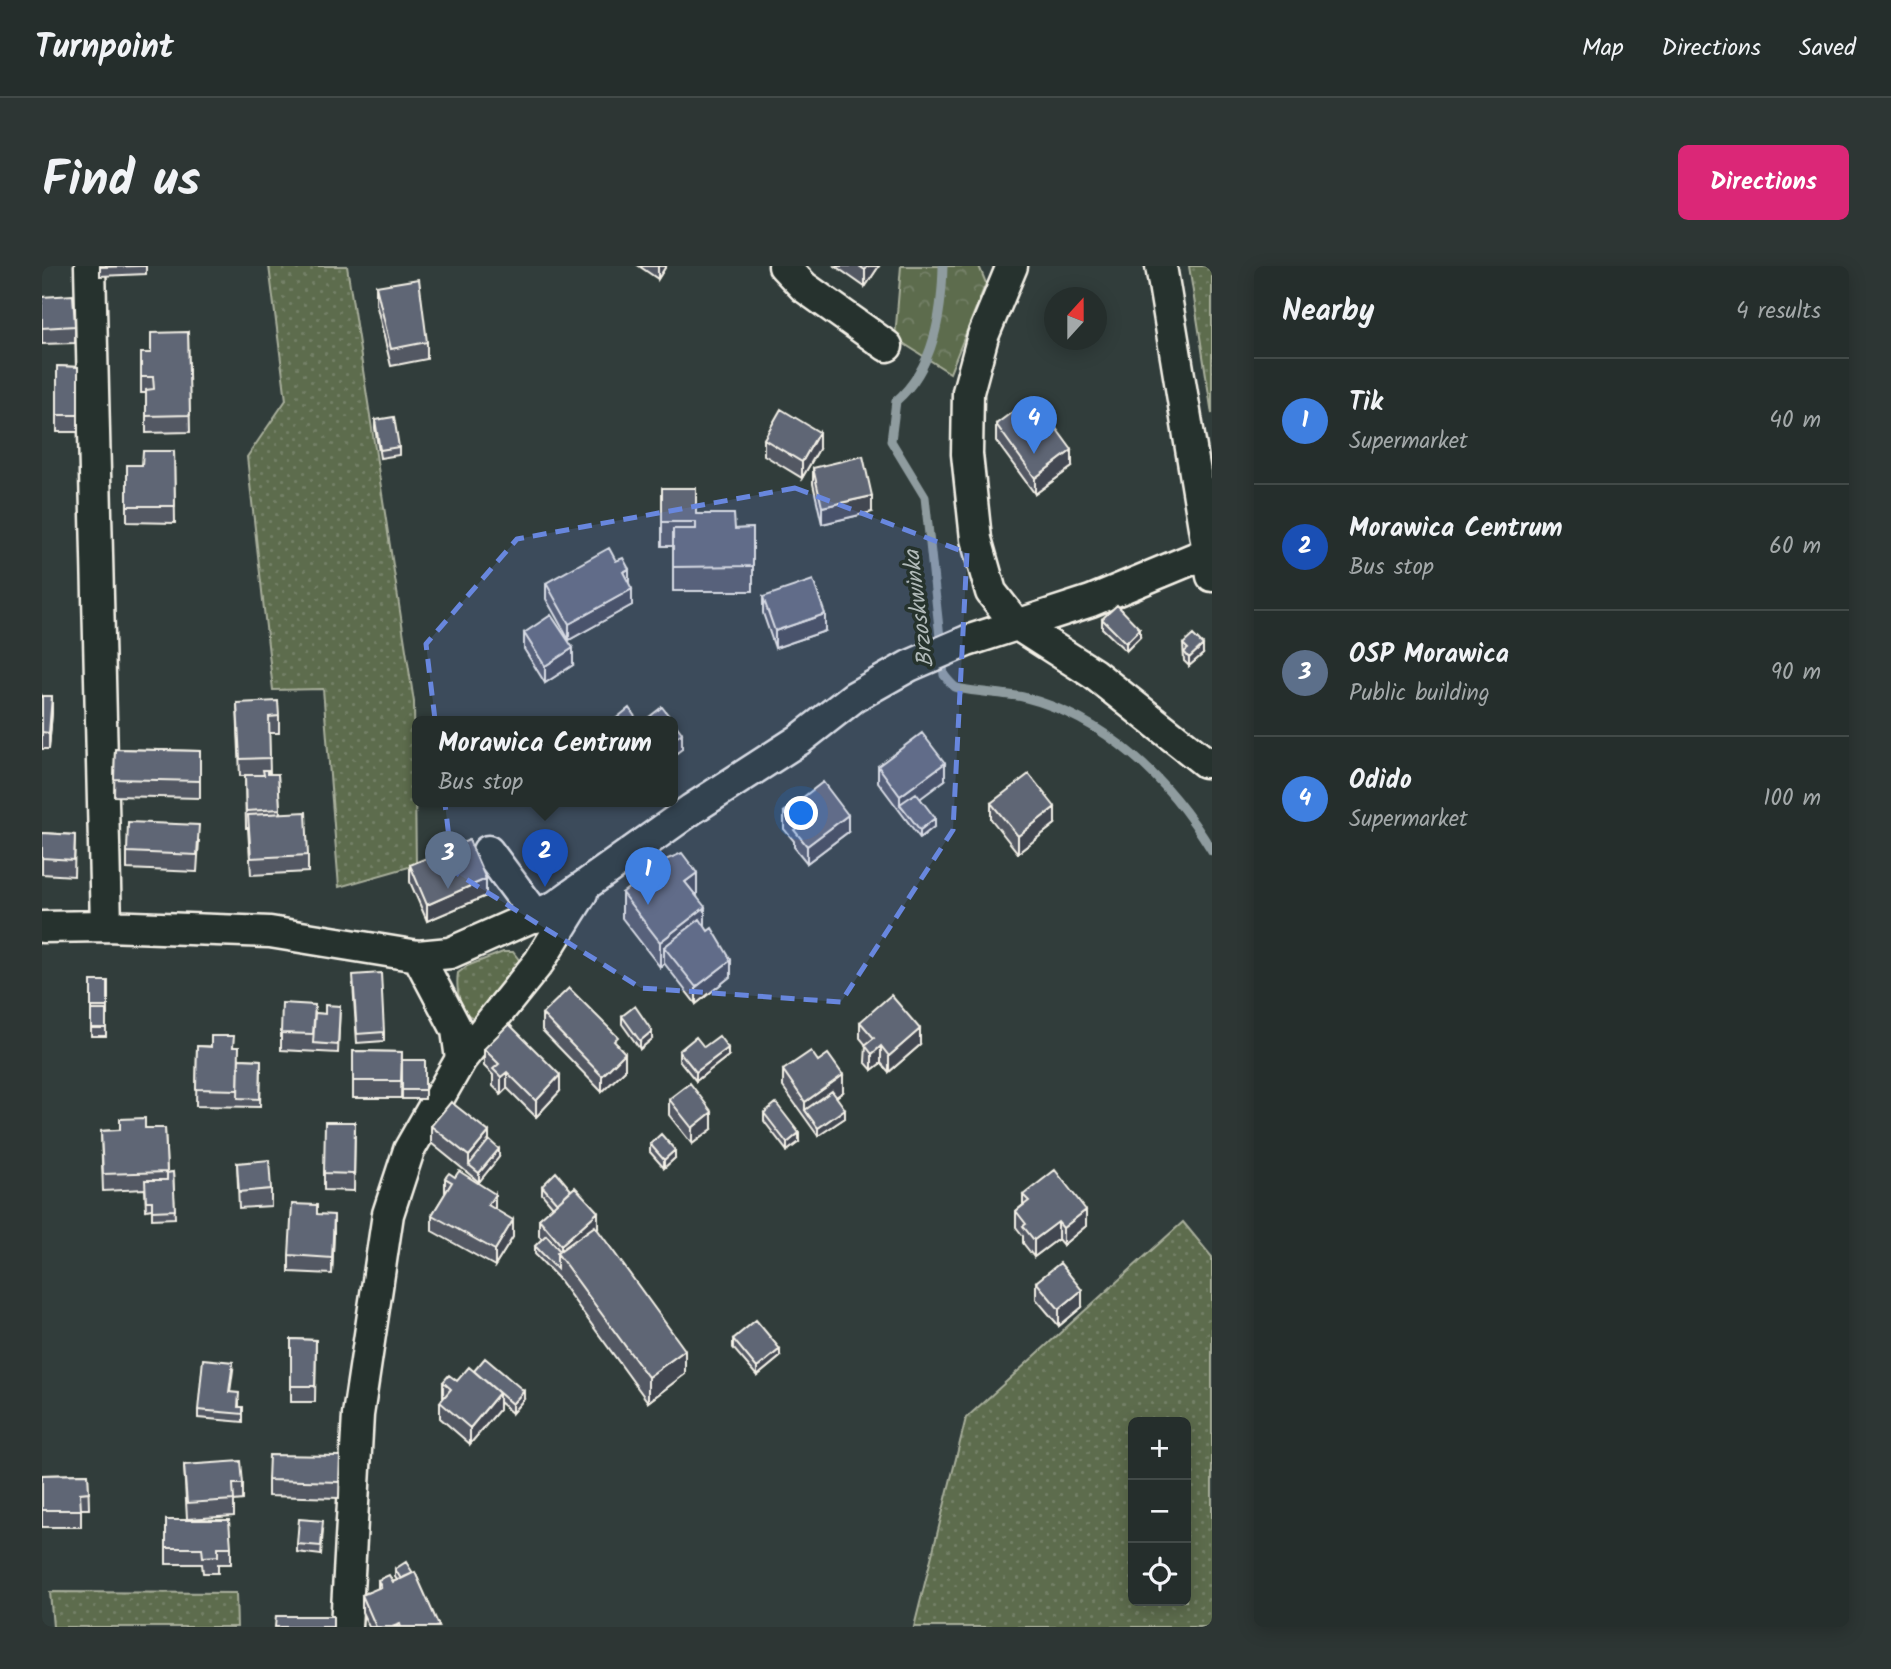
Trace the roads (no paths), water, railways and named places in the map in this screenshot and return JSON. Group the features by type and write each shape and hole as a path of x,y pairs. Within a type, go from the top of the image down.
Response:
{"street":[{"path":"90,266 106,926"},
{"path":"784,266 804,288 887,346"},
{"path":"1012,266 983,336 969,386 967,454 981,565 991,592 1016,624 1094,674 1205,762 1212,762"},
{"path":"42,927 106,926 270,932 418,956 450,953 537,917 692,809 799,740 854,697 909,666 1016,624 1210,564 1161,266"},
{"path":"488,851 537,917"},
{"path":"346,1627 358,1415 388,1214 409,1150 461,1059 539,962 590,880"},
{"path":"418,956 457,1030 461,1059"}],"waterway":[{"name":"Brzoskwinka","path":"943,266 941,303 933,339 919,373 896,401 891,441 925,497 944,675 959,688 1023,697 1053,707 1108,736 1155,776 1176,800 1212,851"}],"place":[{"name":"Odido","path":"1034,454"},
{"name":"Morawica Centrum","path":"545,887"},
{"name":"OSP Morawica","path":"448,889"},
{"name":"Tik","path":"648,905"}]}
